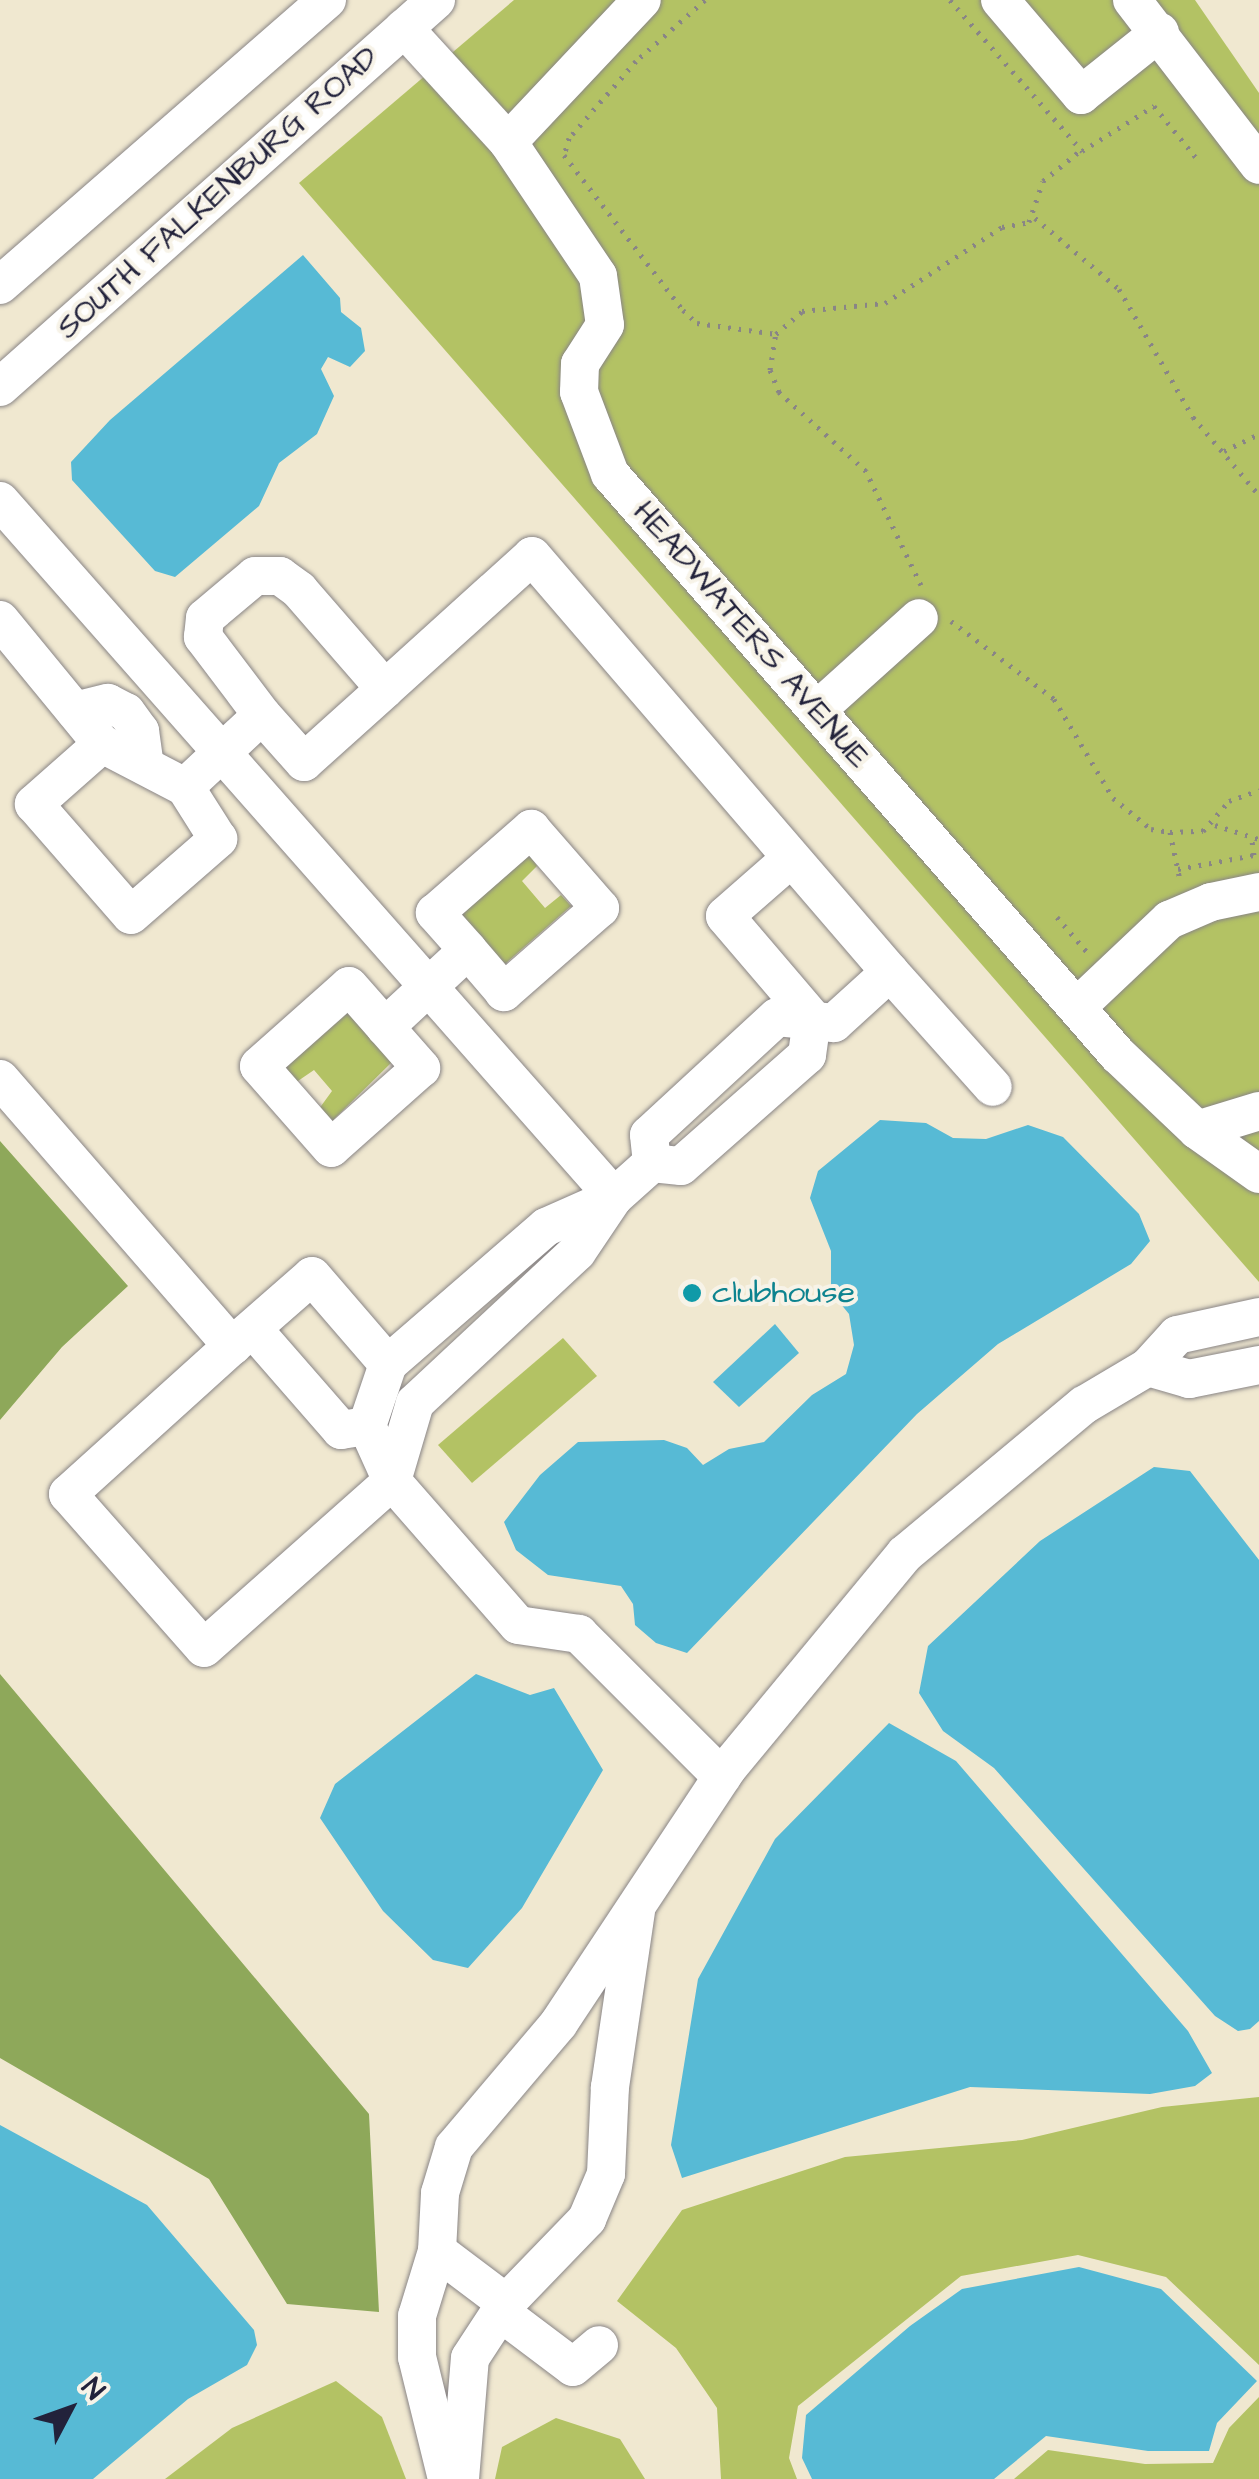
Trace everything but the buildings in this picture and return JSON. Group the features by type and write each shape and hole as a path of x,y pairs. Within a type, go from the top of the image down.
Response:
{"street":[{"path":"0,285 326,0"},
{"name":"SOUTH FALKENBURG ROAD","path":"0,387 436,0"},
{"path":"508,142 642,0"},
{"path":"1000,0 1081,94 1160,32"},
{"path":"1132,0 1259,165"},
{"name":"HEADWATERS AVENUE","path":"404,28 508,142 598,276 606,302 605,325 580,364 579,392 610,474 1077,1007 1197,1130 1259,1174"},
{"path":"0,501 614,1197"},
{"path":"385,690 299,590 280,576 255,576 205,618 203,637 262,715 304,762 385,690 532,556 790,859 993,1087"},
{"path":"817,710 931,609"},
{"path":"0,620 102,744 185,786 218,839 131,916 34,804 102,744"},
{"path":"75,711 100,703 126,712 140,731 145,766"},
{"path":"185,786 262,715"},
{"path":"790,859 725,916 812,1018"},
{"path":"1077,1007 1170,920 1211,902 1259,892"},
{"path":"385,1027 468,950"},
{"path":"388,1364 312,1276 68,1494 204,1648 392,1481 416,1403 577,1252 614,1197 652,1162 650,1135 777,1017 834,1023 890,972"},
{"path":"0,1079 243,1337 341,1430 367,1426"},
{"path":"1197,1130 1259,1111"},
{"path":"614,1197 546,1227 388,1364 367,1426 392,1481 518,1625 579,1634 722,1777"},
{"path":"448,2479 417,2357 418,2316 437,2251 440,2193 454,2147 558,2023 722,1777 905,1554 1084,1405 1148,1367 1178,1334 1259,1316"},
{"path":"1148,1367 1189,1378 1259,1364"},
{"path":"460,2479 470,2358 503,2308 588,2219 606,2174 610,2087 637,1905"},
{"path":"437,2251 573,2367 599,2345"}],"path":[{"path":"704,0 636,61 569,138 564,155 682,310 697,322 776,334"},
{"path":"1034,217 1043,181 1081,150"},
{"path":"1034,217 1002,228 885,303 802,311 776,334 770,370 779,392 866,471 931,609 1054,699 1129,816 1170,832 1215,825 1256,840 1257,854 1178,869"},
{"path":"1034,217 1120,289 1193,417 1259,495"},
{"path":"1224,451 1259,434"},
{"path":"1215,825 1228,801 1259,790"},
{"path":"1170,832 1182,888"},
{"path":"1057,917 1096,962"}],"green space":[{"path":"514,0 1195,0 1259,93 1259,1282 299,183"},
{"path":"530,855 537,866 522,881 545,908 561,895 571,906 505,964 459,916"},
{"path":"350,1011 392,1062 329,1124 316,1113 332,1091 314,1070 295,1083 284,1069"},
{"path":"0,1141 128,1286 62,1347 0,1420"},
{"path":"563,1338 597,1376 472,1483 438,1445"},
{"path":"0,1674 369,2114 379,2312 287,2304 209,2179 0,2058"},
{"path":"1259,2097 1259,2365 1166,2277 1078,2255 961,2276 798,2406 789,2458 797,2479 721,2479 717,2408 676,2348 617,2301 682,2210 845,2157 1022,2140 1162,2107"},
{"path":"336,2381 382,2417 406,2479 165,2479 232,2428"},
{"path":"1259,2397 1259,2479 1014,2479 1048,2450 1145,2464 1213,2463 1229,2428"},
{"path":"556,2418 620,2439 645,2479 495,2479 502,2447"}],"water":[{"path":"303,255 340,298 341,312 361,328 365,351 350,367 328,357 321,369 334,396 317,434 279,463 259,506 175,577 155,571 72,480 71,462 110,420"},
{"path":"880,1120 926,1123 953,1138 986,1139 1028,1125 1063,1137 1139,1214 1150,1241 1131,1264 998,1344 917,1414 687,1653 656,1643 635,1625 633,1604 621,1586 548,1575 516,1550 504,1522 540,1475 578,1442 664,1440 687,1448 703,1465 729,1449 764,1442 812,1395 846,1374 854,1345 849,1314 831,1292 831,1251 810,1198 818,1171"},
{"path":"775,1324 799,1353 739,1407 713,1382"},
{"path":"1154,1467 1190,1471 1259,1560 1259,2021 1250,2029 1238,2031 1215,2016 994,1768 943,1731 919,1693 928,1646 1040,1541"},
{"path":"476,1674 530,1695 554,1688 603,1770 522,1908 468,1968 433,1960 383,1911 320,1818 335,1784"},
{"path":"889,1723 956,1761 1188,2031 1212,2073 1195,2086 1150,2094 970,2087 682,2178 671,2145 698,1979 775,1839"},
{"path":"0,2125 147,2205 254,2330 257,2345 247,2365 188,2399 93,2479 0,2479"},
{"path":"1079,2267 1161,2289 1257,2381 1217,2423 1209,2451 1148,2451 1046,2436 994,2479 812,2479 802,2458 806,2415 910,2326 962,2289"}],"place":[{"name":"clubhouse","path":"692,1293"}]}
